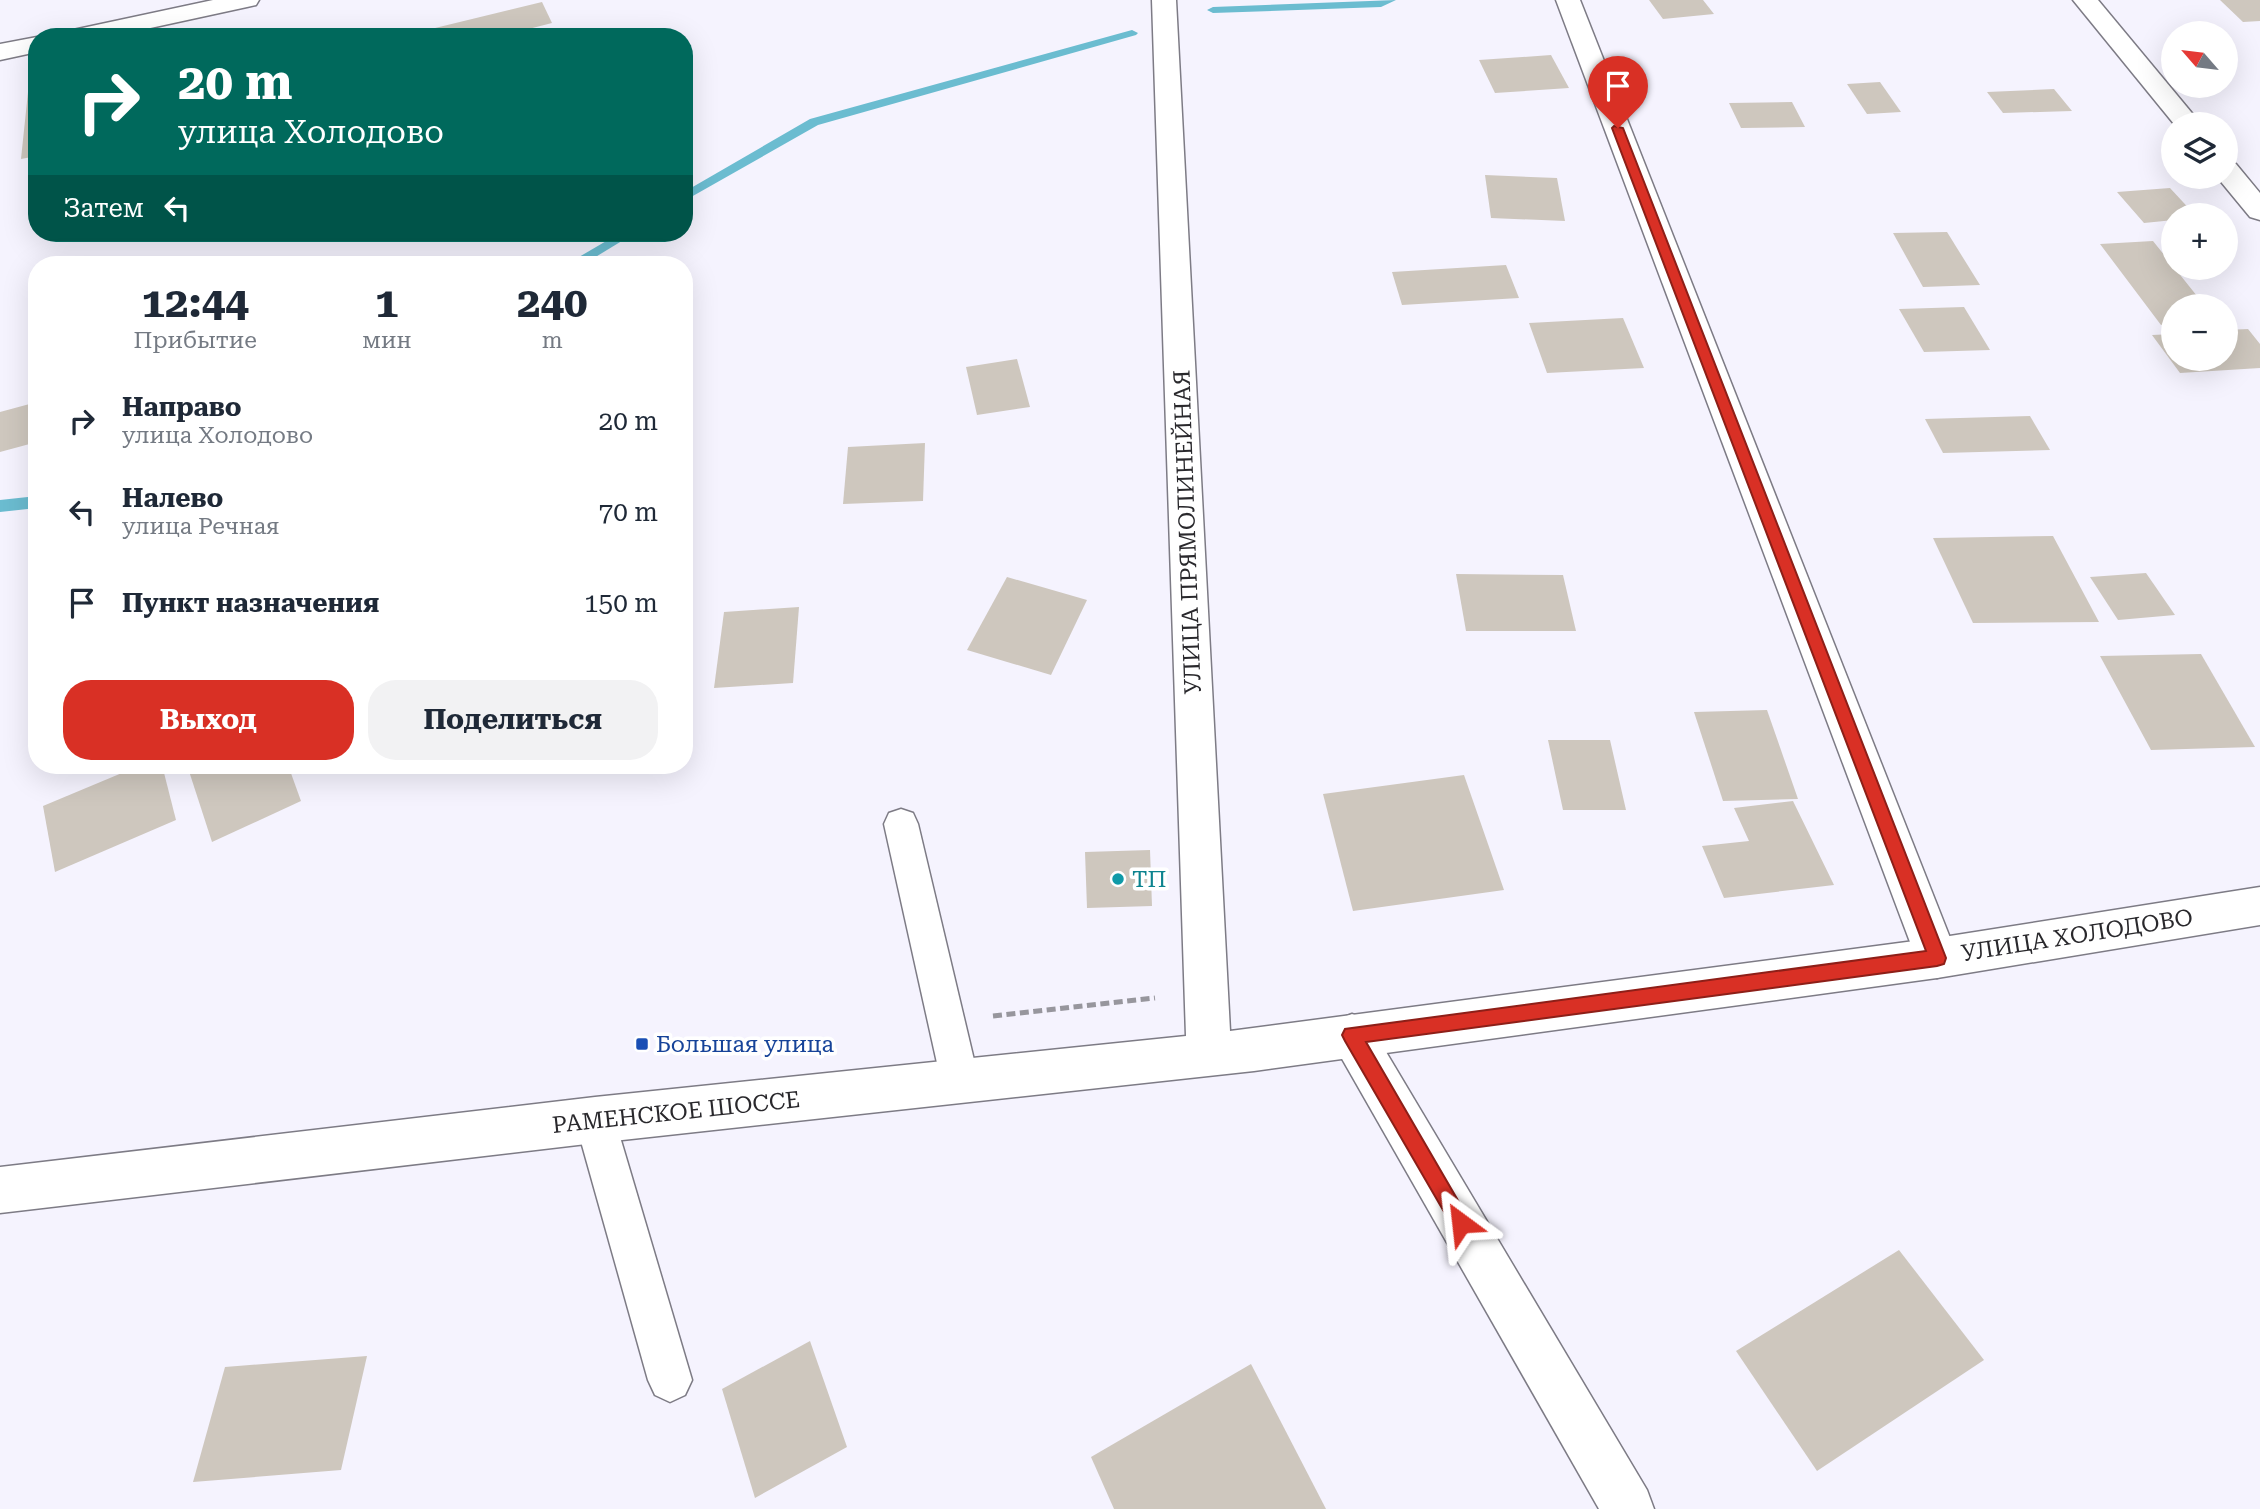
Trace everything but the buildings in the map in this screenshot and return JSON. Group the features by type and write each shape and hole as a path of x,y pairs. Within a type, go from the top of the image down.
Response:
{"street":[{"path":"115,28 247,0"},
{"path":"1568,0 1937,958"},
{"path":"2085,0 2178,112"},
{"name":"УЛИЦА ПРЯМОЛИНЕЙНАЯ","path":"1164,5 1209,1055"},
{"path":"0,52 28,46"},
{"path":"2238,184 2260,211"},
{"name":"УЛИЦА ХОЛОДОВО","path":"1352,1035 1937,958 2260,906"},
{"path":"1352,1035 1628,1509"},
{"name":"РАМЕНСКОЕ ШОССЕ","path":"0,1189 595,1120 1209,1055 1352,1035"}],"lane":[{"path":"901,824 960,1081"},
{"path":"595,1120 670,1380"}],"path":[{"path":"947,1022 1157,998"}],"waterway":[{"path":"1213,10 1381,4 1391,0"},
{"path":"693,192 814,122 1132,33"},
{"path":"588,256 613,242"},
{"path":"0,506 28,503"}],"place":[{"name":"ТП","path":"1118,879"},
{"name":"Большая улица","path":"642,1044"}],"route":[{"path":"1461,1223 1352,1035 1937,958 1618,128"}]}
